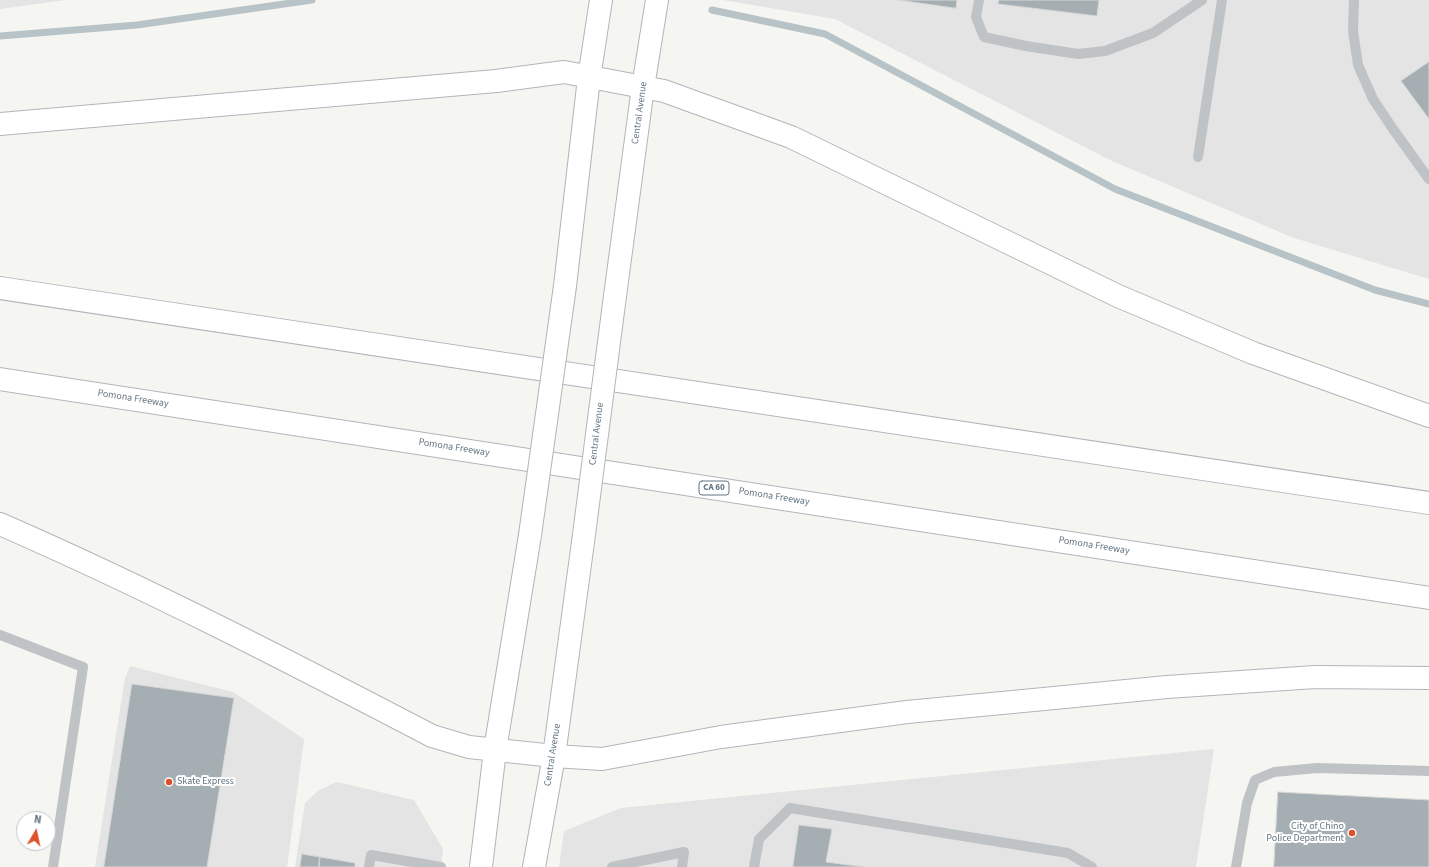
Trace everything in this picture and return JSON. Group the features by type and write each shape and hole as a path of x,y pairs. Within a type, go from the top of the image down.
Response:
{"main road":[{"path":"481,867 496,750 530,535 564,286 589,78 601,0"},
{"name":"Central Avenue","path":"534,867 554,756 643,87 657,0"},
{"path":"0,124 496,81 560,72 643,87 670,94 791,137 1118,296 1253,353 1429,416"},
{"path":"0,288 1429,503"},
{"name":"Pomona Freeway","path":"0,379 1429,598"},
{"path":"0,524 70,554 194,614 432,736 469,747 496,750 602,759 721,737 907,712 1167,687 1315,676 1429,678"}],"lane":[{"path":"979,0 976,17 984,37 1026,46 1078,54 1105,51 1153,33 1202,0"},
{"path":"1198,157 1222,0"},
{"path":"1354,0 1353,30 1358,65 1373,99 1429,179"},
{"path":"0,635 83,667 53,867"},
{"path":"1236,867 1247,803 1255,780 1274,772 1317,768 1429,771"},
{"path":"754,867 759,839 790,808 1068,853 1092,867"},
{"path":"612,867 684,852 682,867"},
{"path":"369,867 371,855 440,867"}],"shaded area":[{"path":"0,0 65,0 0,9"},
{"path":"723,0 1429,0 1429,279 1294,238 1112,161 835,19"},
{"path":"130,666 233,692 304,739 287,867 95,867 125,678"},
{"path":"1214,749 1196,867 559,867 564,831 621,808"},
{"path":"337,782 414,800 443,849 441,867 295,867 305,803 319,790"}],"building":[{"path":"898,0 957,0 956,8"},
{"path":"999,0 1099,0 1097,16 998,4"},
{"path":"1429,62 1429,119 1401,81"},
{"name":"Skate Express","path":"132,684 234,698 207,867 104,867"},
{"name":"City of Chino Police Department","path":"1278,792 1429,800 1429,867 1274,867"},
{"path":"799,825 832,829 826,862 864,867 793,867"},
{"path":"302,854 320,857 319,867 300,867"},
{"path":"320,857 355,863 355,867 319,867"}],"waterway":[{"path":"0,36 137,25 312,0"},
{"path":"712,10 825,34 1115,189 1375,290 1429,304"}],"place":[{"name":"Skate Express","path":"169,782"},
{"name":"City of Chino Police Department","path":"1352,833"}]}
